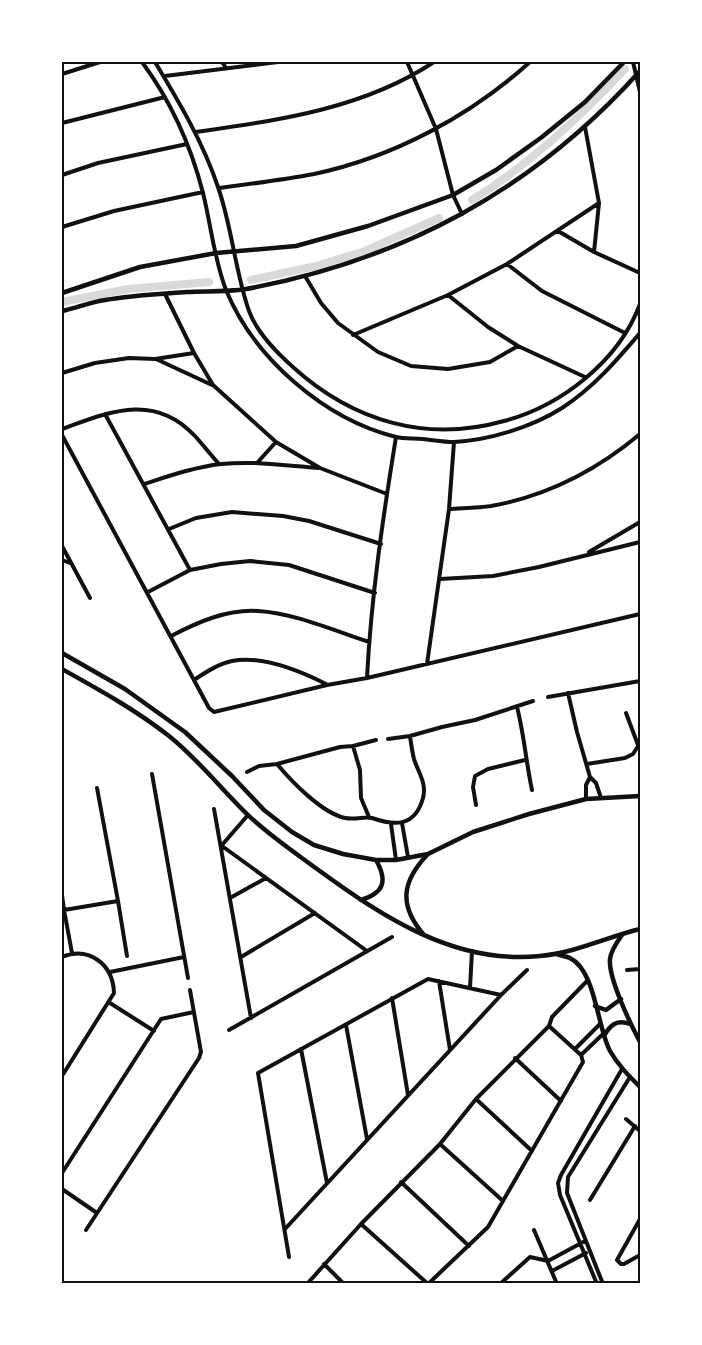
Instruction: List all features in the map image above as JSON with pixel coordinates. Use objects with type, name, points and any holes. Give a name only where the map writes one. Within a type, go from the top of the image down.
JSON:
[{"type":"street","points":[[62,74],[100,62]]},
{"type":"street","points":[[142,62],[165,98],[187,144],[203,192],[226,290],[261,350],[290,380],[357,422],[396,437],[454,442],[496,435],[530,424],[561,409],[594,385],[640,333]]},
{"type":"street","points":[[155,62],[196,132],[219,188],[249,311],[268,342],[307,380],[333,398],[361,412],[399,425],[440,430],[478,428],[525,415],[555,401],[604,359],[635,318],[640,304]]},
{"type":"street","points":[[222,62],[226,68]]},
{"type":"street","points":[[165,76],[278,62]]},
{"type":"street","points":[[407,62],[436,129],[453,195],[462,215]]},
{"type":"street","points":[[196,132],[308,114],[348,104],[414,75],[434,62]]},
{"type":"street","points":[[219,188],[315,174],[376,156],[436,129],[501,88],[530,62]]},
{"type":"street","points":[[62,293],[140,267],[216,253],[296,246],[368,226],[453,195],[496,170],[542,137],[585,102],[624,62]]},
{"type":"street","points":[[633,62],[638,73],[640,92]]},
{"type":"street","points":[[62,311],[106,300],[243,289],[305,276],[378,254],[462,215],[507,188],[585,127],[638,73]]},
{"type":"street","points":[[62,123],[165,98]]},
{"type":"street","points":[[585,127],[599,204],[594,252]]},
{"type":"street","points":[[62,175],[98,163],[187,144]]},
{"type":"street","points":[[62,227],[114,211],[203,192]]},
{"type":"street","points":[[353,335],[448,295],[507,264],[599,204]]},
{"type":"street","points":[[558,231],[594,252],[640,273]]},
{"type":"street","points":[[507,264],[542,291],[625,333]]},
{"type":"street","points":[[305,276],[321,303],[338,323],[378,352],[411,366],[442,368],[490,362],[518,346]]},
{"type":"street","points":[[165,294],[194,353],[213,385],[276,442],[320,468],[387,494]]},
{"type":"street","points":[[448,295],[488,327],[518,346],[585,377]]},
{"type":"street","points":[[62,374],[95,363],[194,353]]},
{"type":"street","points":[[155,358],[213,385]]},
{"type":"street","points":[[62,429],[128,408],[146,409],[179,422],[194,435],[219,464]]},
{"type":"street","points":[[105,414],[190,570]]},
{"type":"street","points":[[449,509],[490,506],[571,481],[620,451],[640,434]]},
{"type":"street","points":[[62,435],[209,708],[214,712],[640,614]]},
{"type":"street","points":[[367,678],[369,642],[396,437]]},
{"type":"street","points":[[257,463],[276,442]]},
{"type":"street","points":[[427,664],[449,509],[454,442]]},
{"type":"street","points":[[144,484],[180,472],[219,464],[257,463],[320,468]]},
{"type":"street","points":[[169,529],[196,518],[232,512],[283,516],[309,521],[381,544]]},
{"type":"street","points":[[584,555],[640,522]]},
{"type":"street","points":[[440,579],[493,576],[640,542]]},
{"type":"street","points":[[62,546],[90,598]]},
{"type":"street","points":[[62,560],[71,563]]},
{"type":"street","points":[[147,592],[190,570],[250,561],[289,565],[375,593]]},
{"type":"street","points":[[171,636],[195,623],[228,613],[258,610],[286,616],[369,642]]},
{"type":"street","points":[[62,653],[125,689],[185,732],[264,810],[291,832],[314,844],[343,854],[376,860],[396,860],[428,854],[473,832],[529,814],[586,799],[640,795]]},
{"type":"street","points":[[194,680],[212,668],[233,661],[266,662],[306,674],[327,685]]},
{"type":"street","points":[[62,669],[117,700],[169,736],[273,837],[361,900],[426,937],[455,948],[497,956],[539,956],[589,945],[640,929]]},
{"type":"street","points":[[548,697],[640,681]]},
{"type":"street","points":[[568,693],[591,777],[596,783],[601,798]]},
{"type":"street","points":[[387,739],[410,736],[475,720],[533,701]]},
{"type":"street","points":[[517,707],[524,733],[525,760],[532,790]]},
{"type":"street","points":[[587,764],[625,758],[633,754],[639,744],[626,713]]},
{"type":"street","points":[[277,765],[300,788],[328,810],[342,817],[358,820],[369,817],[391,824],[402,823],[413,816],[423,796],[424,783],[414,758],[410,736]]},
{"type":"street","points":[[247,772],[259,766],[277,765],[340,747],[376,741]]},
{"type":"street","points":[[353,746],[360,770],[362,798],[369,817]]},
{"type":"street","points":[[476,805],[473,787],[475,777],[488,769],[525,760]]},
{"type":"street","points":[[152,774],[188,978]]},
{"type":"street","points":[[222,786],[232,776]]},
{"type":"street","points":[[586,799],[586,784],[591,777]]},
{"type":"street","points":[[97,788],[127,956]]},
{"type":"street","points":[[214,809],[251,1018]]},
{"type":"street","points":[[221,846],[248,815]]},
{"type":"street","points":[[402,823],[408,857]]},
{"type":"street","points":[[391,824],[396,860]]},
{"type":"street","points":[[221,846],[367,951]]},
{"type":"street","points":[[426,937],[413,922],[407,904],[407,885],[415,867],[428,854]]},
{"type":"street","points":[[361,900],[374,896],[382,885],[383,872],[376,860]]},
{"type":"street","points":[[230,898],[266,878]]},
{"type":"street","points":[[62,895],[72,953]]},
{"type":"street","points":[[64,910],[118,901]]},
{"type":"street","points":[[241,957],[315,913]]},
{"type":"street","points":[[623,933],[611,951],[610,967],[630,1024],[640,1042]]},
{"type":"street","points":[[229,1030],[392,936]]},
{"type":"street","points":[[470,988],[472,951]]},
{"type":"street","points":[[62,957],[72,953],[85,954],[100,962],[110,972],[114,981],[114,993],[110,1003],[62,1076]]},
{"type":"street","points":[[554,954],[571,958],[579,966],[588,980],[603,1035],[610,1051],[622,1069],[640,1087]]},
{"type":"street","points":[[110,972],[184,957]]},
{"type":"street","points":[[627,970],[640,969]]},
{"type":"street","points":[[284,1229],[526,970]]},
{"type":"street","points":[[289,1257],[258,1073],[428,979],[501,995]]},
{"type":"street","points":[[307,1284],[361,1224],[440,1144],[476,1099],[549,1026],[552,1017],[588,980]]},
{"type":"street","points":[[438,981],[450,1050]]},
{"type":"street","points":[[86,1230],[199,1058],[201,1052],[190,990]]},
{"type":"street","points":[[392,998],[408,1095]]},
{"type":"street","points":[[595,1006],[606,1010],[621,999]]},
{"type":"street","points":[[110,1003],[154,1030]]},
{"type":"street","points":[[62,1173],[154,1030],[164,1018],[194,1012]]},
{"type":"street","points":[[581,1055],[615,1023],[623,1021],[630,1024]]},
{"type":"street","points":[[575,1049],[600,1024]]},
{"type":"street","points":[[346,1025],[367,1139]]},
{"type":"street","points":[[361,1224],[428,1284],[488,1227],[583,1062],[581,1055],[549,1026]]},
{"type":"street","points":[[301,1049],[327,1183]]},
{"type":"street","points":[[515,1058],[561,1101]]},
{"type":"street","points":[[603,1284],[587,1252],[580,1244],[560,1195],[558,1183],[622,1069]]},
{"type":"street","points":[[597,1284],[566,1184],[568,1177],[630,1077]]},
{"type":"street","points":[[476,1099],[532,1151]]},
{"type":"street","points":[[626,1119],[640,1131]]},
{"type":"street","points":[[590,1200],[635,1126]]},
{"type":"street","points":[[440,1144],[502,1201]]},
{"type":"street","points":[[401,1182],[469,1246]]},
{"type":"street","points":[[62,1189],[97,1213]]},
{"type":"street","points":[[640,1219],[617,1260],[624,1264],[640,1255]]},
{"type":"street","points":[[534,1230],[557,1284]]},
{"type":"street","points":[[500,1284],[530,1257],[548,1261],[585,1241]]},
{"type":"street","points":[[552,1271],[587,1252]]},
{"type":"street","points":[[324,1264],[344,1284]]},
{"type":"waterway","points":[[472,200],[553,140],[625,69]]},
{"type":"waterway","points":[[251,280],[316,266],[365,251],[439,218]]},
{"type":"waterway","points":[[62,302],[128,289],[209,282]]}]
